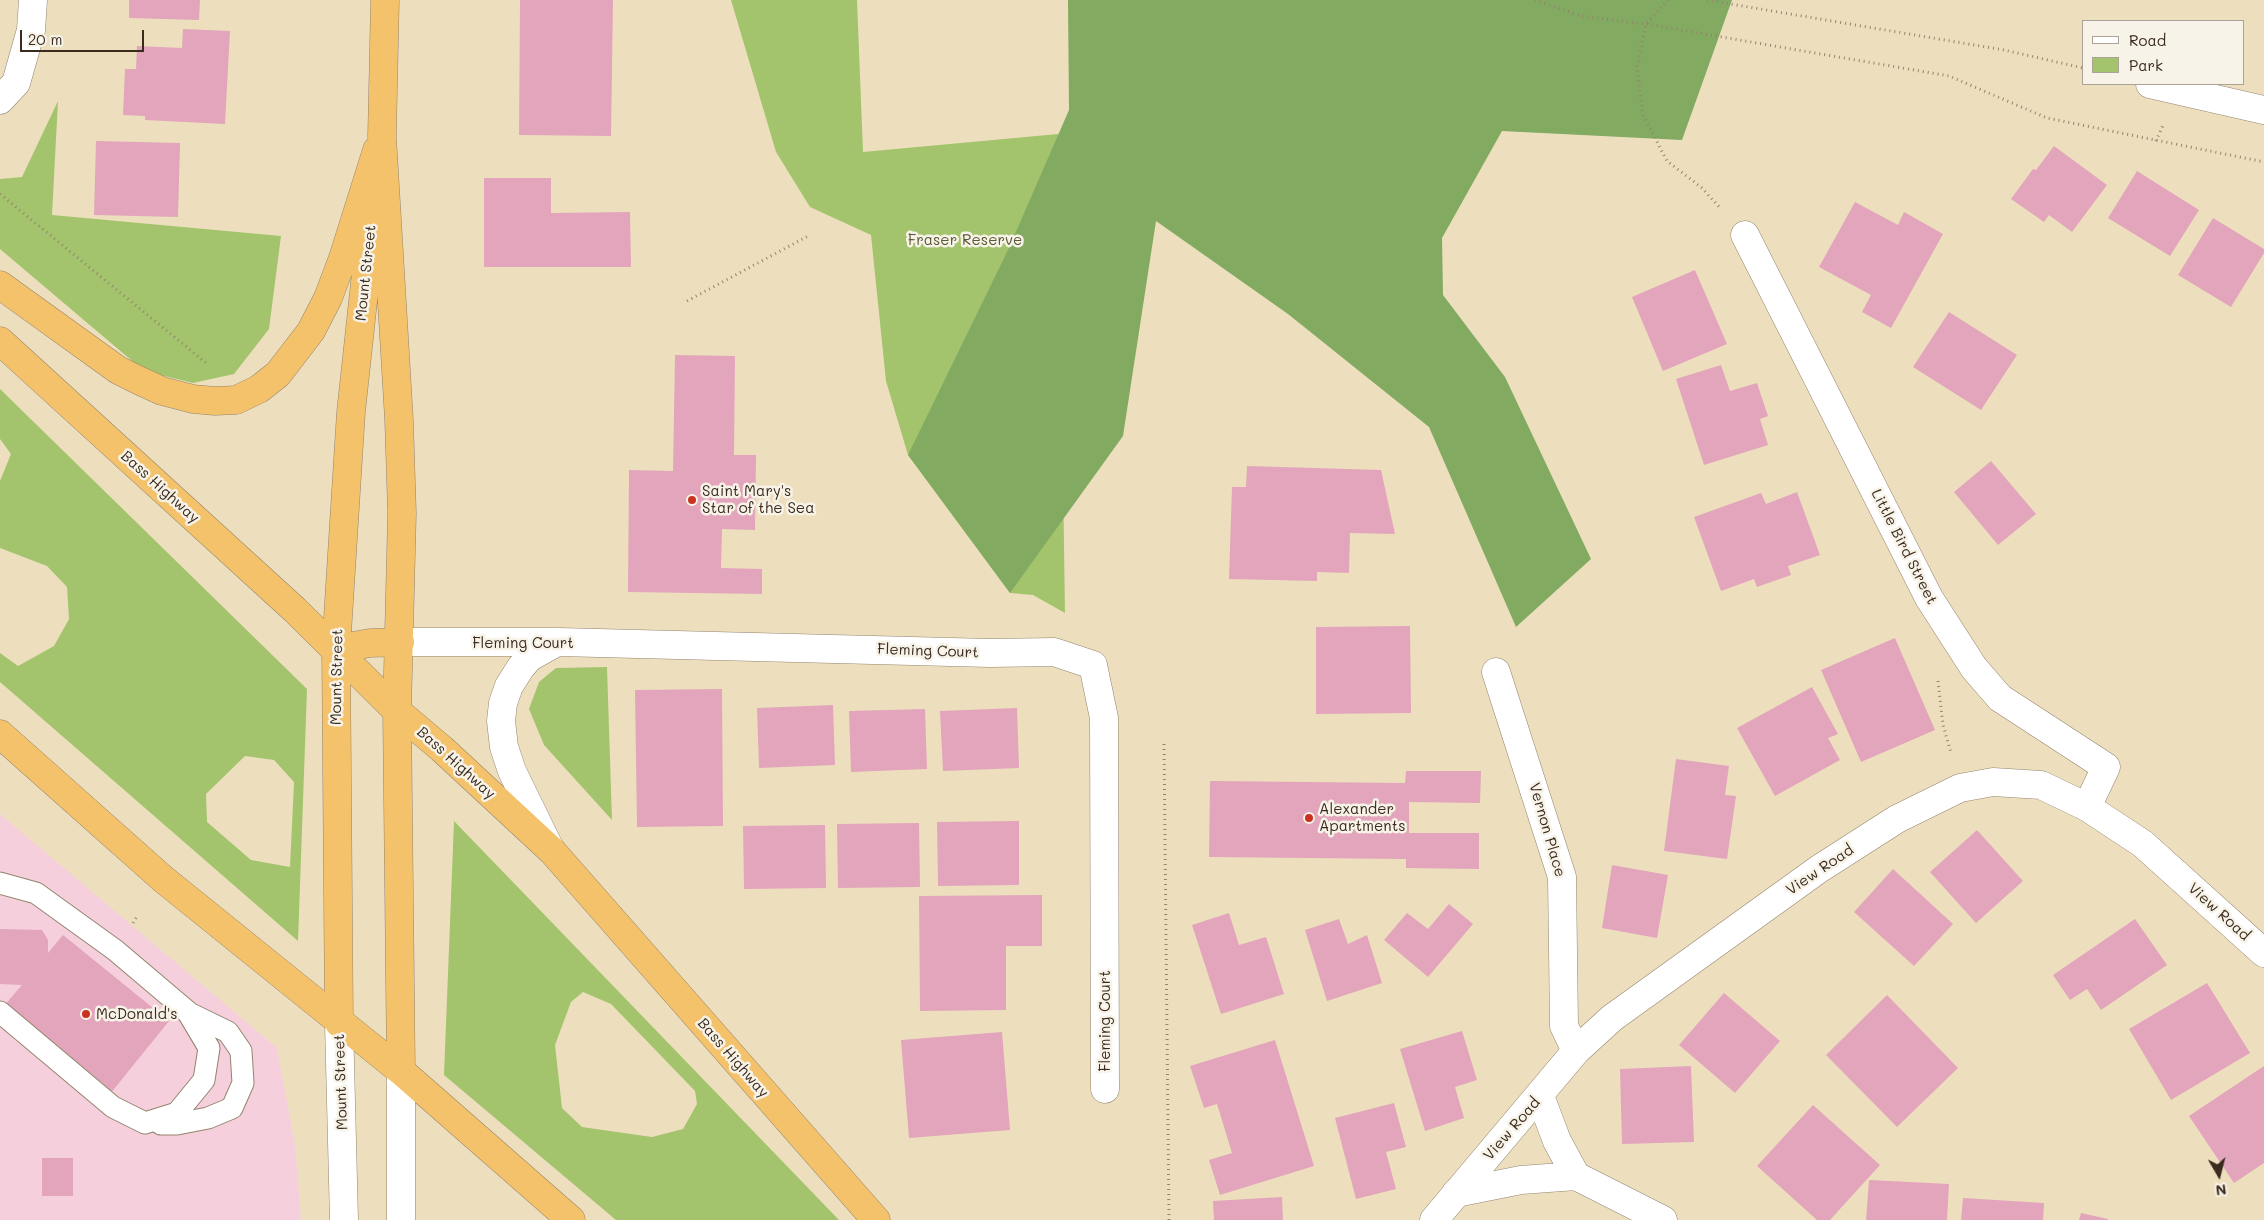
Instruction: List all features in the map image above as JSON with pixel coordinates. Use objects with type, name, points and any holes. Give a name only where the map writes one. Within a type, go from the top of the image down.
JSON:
[{"type":"highway","name":"Mount Street","points":[[385,0],[382,136],[400,430],[402,513],[397,711],[401,1071]]},
{"type":"highway","name":"Mount Street","points":[[339,1023],[336,649],[351,412],[382,136]]},
{"type":"highway","points":[[0,285],[118,370],[138,380],[162,391],[193,399],[236,400],[259,389],[278,374],[312,331],[328,298],[343,258],[382,136]]},
{"type":"highway","name":"Bass Highway","points":[[0,341],[336,649],[397,711],[442,748],[552,852],[876,1220]]},
{"type":"highway","name":"Fleming Court","points":[[336,649],[370,643],[400,642]]},
{"type":"highway","points":[[0,734],[163,879],[339,1023],[401,1071],[570,1220]]},
{"type":"street","points":[[0,100],[16,83],[31,30],[32,0]]},
{"type":"street","points":[[2154,85],[2264,110]]},
{"type":"street","name":"Little Bird Street","points":[[1745,235],[1929,598],[1974,668],[2000,698],[2106,767],[2087,807]]},
{"type":"street","name":"Fleming Court","points":[[400,642],[559,642],[990,653],[1054,652],[1093,665],[1104,718],[1105,1089]]},
{"type":"street","points":[[552,852],[512,771],[504,747],[501,721],[503,703],[509,686],[520,667],[530,657],[559,642]]},
{"type":"street","name":"Vernon Place","points":[[1496,672],[1562,877],[1564,1026],[1576,1051]]},
{"type":"street","name":"View Road","points":[[1434,1220],[1576,1051],[1612,1018],[1819,869],[1897,819],[1960,788],[1993,782],[2041,785],[2087,807],[2143,844],[2264,953]]},
{"type":"street","name":"Mount Street","points":[[339,1023],[344,1220]]},
{"type":"street","name":"Mount Street","points":[[401,1071],[401,1220]]},
{"type":"street","points":[[1540,1096],[1557,1140],[1576,1176]]},
{"type":"street","points":[[1456,1194],[1521,1180],[1576,1176],[1663,1220]]},
{"type":"lane","points":[[0,883],[36,893],[114,950],[187,1011],[228,1032],[241,1051],[243,1083],[232,1108],[208,1118],[177,1124],[145,1123],[112,1107],[0,1012]]},
{"type":"lane","points":[[145,1123],[177,1113],[204,1080],[210,1048],[187,1011]]},
{"type":"path","points":[[1535,0],[1581,16],[1646,24],[1949,76],[2048,118],[2264,162]]},
{"type":"path","points":[[1668,0],[1646,24],[1638,66],[1643,116],[1667,161],[1702,188],[1745,235]]},
{"type":"path","points":[[1707,0],[2004,50],[2082,68]]},
{"type":"path","points":[[0,194],[214,370]]},
{"type":"path","points":[[688,301],[810,235]]},
{"type":"path","points":[[1164,744],[1169,1220]]},
{"type":"shaded area","points":[[0,814],[277,1048],[295,1145],[301,1220],[0,1220]]},
{"type":"green space","name":"Fraser Reserve","points":[[731,0],[857,0],[863,152],[1058,134],[1065,613],[1033,595],[1010,593],[908,455],[886,381],[871,235],[810,207],[776,152]]},
{"type":"green space","points":[[1068,0],[1732,0],[1682,140],[1502,131],[1442,238],[1443,295],[1505,377],[1591,559],[1516,627],[1429,427],[1288,314],[1156,221],[1123,436],[1010,593],[908,455],[1008,250],[1069,110]]},
{"type":"green space","points":[[58,101],[52,215],[281,236],[269,329],[234,374],[193,383],[144,371],[0,249],[0,179],[22,177]]},
{"type":"green space","points":[[0,389],[307,689],[298,941],[0,682],[0,653],[18,666],[54,646],[69,619],[67,587],[47,566],[0,548],[0,481],[11,454],[0,439]],"holes":[[[245,756],[274,760],[294,782],[290,867],[251,860],[207,822],[206,794]]]},
{"type":"green space","points":[[607,667],[612,820],[544,745],[529,709],[539,682],[556,668]]},
{"type":"green space","points":[[454,821],[839,1220],[616,1220],[444,1075]],"holes":[[[583,992],[611,1004],[695,1091],[697,1104],[683,1129],[652,1137],[582,1127],[562,1108],[555,1045],[571,1002]]]},
{"type":"building","points":[[129,0],[200,0],[199,20],[129,18]]},
{"type":"building","points":[[520,0],[613,0],[611,136],[519,135]]},
{"type":"building","points":[[183,29],[230,31],[225,124],[145,120],[145,116],[123,115],[125,69],[136,69],[137,46],[182,48]]},
{"type":"building","points":[[96,141],[180,143],[178,217],[94,215]]},
{"type":"building","points":[[2054,146],[2107,185],[2072,232],[2049,215],[2044,222],[2011,199],[2033,169],[2036,170]]},
{"type":"building","points":[[2137,171],[2199,210],[2170,256],[2108,218]]},
{"type":"building","points":[[484,178],[551,178],[551,213],[630,212],[631,267],[484,267]]},
{"type":"building","points":[[1855,202],[1898,225],[1904,212],[1943,234],[1891,328],[1862,312],[1871,295],[1819,267]]},
{"type":"building","points":[[2213,218],[2264,249],[2264,253],[2231,307],[2178,275]]},
{"type":"building","points":[[1695,270],[1727,344],[1663,371],[1632,297]]},
{"type":"building","points":[[1949,312],[2017,355],[1981,410],[1913,367]]},
{"type":"building","name":"Saint Mary's Star of the Sea","points":[[675,355],[735,356],[734,455],[756,455],[755,530],[722,529],[721,568],[762,569],[762,594],[628,592],[629,470],[673,471]]},
{"type":"building","points":[[1721,365],[1730,391],[1757,383],[1768,416],[1760,419],[1768,445],[1704,465],[1676,379]]},
{"type":"building","points":[[1991,461],[2036,514],[1998,545],[1954,492]]},
{"type":"building","points":[[1247,466],[1381,470],[1395,534],[1350,533],[1349,573],[1317,572],[1317,581],[1229,579],[1232,487],[1246,487]]},
{"type":"building","points":[[1797,492],[1820,555],[1788,566],[1791,575],[1757,587],[1754,579],[1721,591],[1694,517],[1761,493],[1766,504]]},
{"type":"building","points":[[1410,626],[1411,713],[1316,714],[1316,627]]},
{"type":"building","points":[[1895,638],[1935,730],[1861,762],[1821,670]]},
{"type":"building","points":[[1812,687],[1838,734],[1828,738],[1840,760],[1775,796],[1737,728]]},
{"type":"building","points":[[722,689],[723,826],[637,827],[635,690]]},
{"type":"building","points":[[833,705],[835,765],[759,768],[757,708]]},
{"type":"building","points":[[1017,708],[1019,768],[943,771],[940,711]]},
{"type":"building","points":[[925,709],[927,769],[851,772],[849,711]]},
{"type":"building","points":[[1676,759],[1729,766],[1725,795],[1736,796],[1727,859],[1664,851]]},
{"type":"building","name":"Alexander Apartments","points":[[1406,771],[1481,771],[1480,803],[1409,802],[1409,833],[1479,833],[1479,869],[1406,868],[1406,859],[1209,857],[1210,781],[1405,783]]},
{"type":"building","points":[[1019,821],[1019,885],[938,886],[937,822]]},
{"type":"building","points":[[919,823],[920,887],[838,888],[837,824]]},
{"type":"building","points":[[825,825],[826,888],[744,889],[743,826]]},
{"type":"building","points":[[1977,830],[2023,881],[1976,923],[1930,872]]},
{"type":"building","points":[[1612,865],[1668,875],[1657,938],[1602,928]]},
{"type":"building","points":[[1893,869],[1953,924],[1914,966],[1854,912]]},
{"type":"building","points":[[1042,895],[1042,946],[1006,946],[1006,1010],[920,1011],[919,896]]},
{"type":"building","points":[[1449,904],[1473,924],[1428,977],[1384,940],[1407,913],[1428,929]]},
{"type":"building","points":[[1229,913],[1239,945],[1266,937],[1284,994],[1221,1014],[1192,925]]},
{"type":"building","points":[[1339,919],[1348,944],[1367,935],[1382,983],[1327,1001],[1305,930]]},
{"type":"building","points":[[2135,919],[2167,965],[2101,1010],[2087,989],[2070,1000],[2053,975]]},
{"type":"building","name":"McDonald's","points":[[0,929],[42,930],[48,940],[48,953],[63,935],[169,1021],[110,1094],[3,1007],[22,985],[0,984]]},
{"type":"building","points":[[2207,983],[2250,1053],[2171,1100],[2129,1029]]},
{"type":"building","points":[[1724,993],[1780,1041],[1735,1093],[1679,1045]]},
{"type":"building","points":[[1887,995],[1958,1068],[1897,1127],[1826,1055]]},
{"type":"building","points":[[1462,1031],[1477,1080],[1455,1087],[1464,1118],[1425,1131],[1400,1049]]},
{"type":"building","points":[[1002,1032],[1010,1130],[909,1138],[901,1040]]},
{"type":"building","points":[[1275,1040],[1314,1166],[1220,1195],[1209,1160],[1232,1153],[1217,1104],[1204,1108],[1190,1066]]},
{"type":"building","points":[[1691,1066],[1694,1142],[1622,1144],[1620,1069]]},
{"type":"building","points":[[2264,1066],[2264,1163],[2234,1183],[2189,1116]]},
{"type":"building","points":[[1394,1103],[1406,1147],[1386,1152],[1396,1189],[1356,1199],[1335,1118]]},
{"type":"building","points":[[1813,1105],[1880,1165],[1830,1220],[1817,1220],[1757,1166]]},
{"type":"building","points":[[42,1158],[73,1158],[73,1196],[42,1196]]},
{"type":"building","points":[[1869,1180],[1949,1184],[1947,1220],[1866,1220]]},
{"type":"building","points":[[1282,1197],[1283,1220],[1214,1220],[1213,1201]]},
{"type":"building","points":[[1963,1198],[2044,1203],[2043,1220],[1961,1220]]},
{"type":"building","points":[[2081,1213],[2108,1219],[2108,1220],[2079,1220]]},
{"type":"place","name":"Saint Mary's Star of the Sea","points":[[692,500]]},
{"type":"place","name":"Alexander Apartments","points":[[1309,818]]},
{"type":"place","name":"McDonald's","points":[[86,1014]]}]
